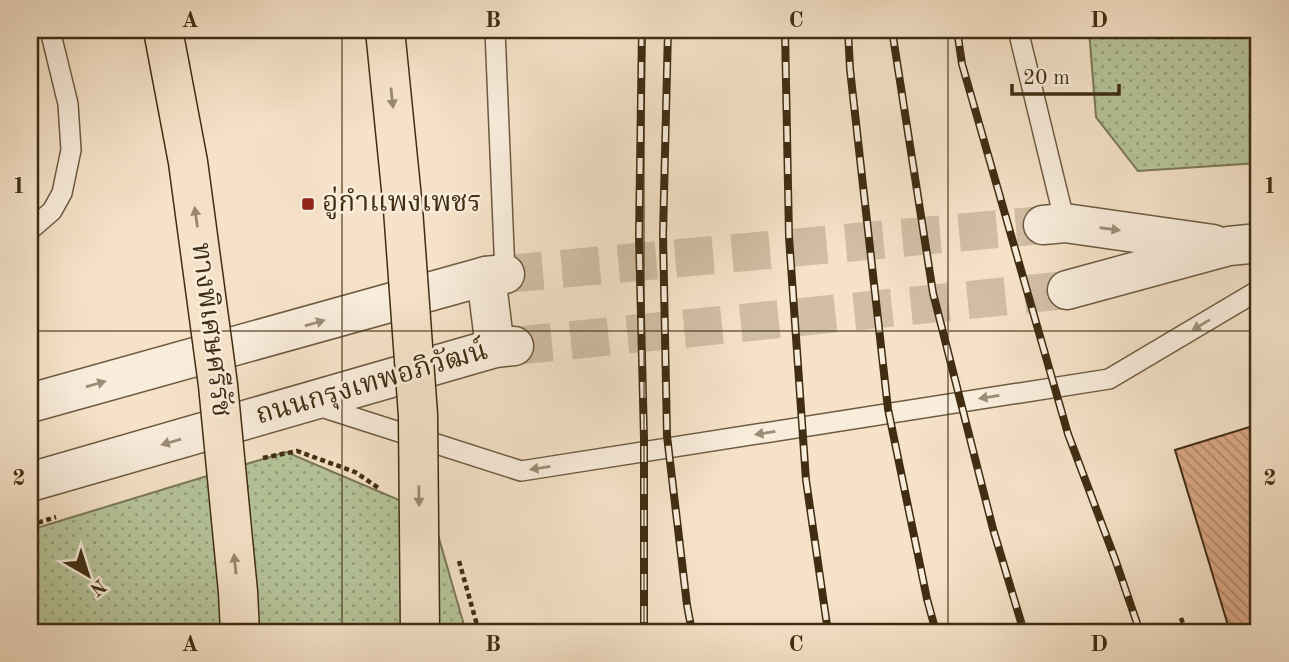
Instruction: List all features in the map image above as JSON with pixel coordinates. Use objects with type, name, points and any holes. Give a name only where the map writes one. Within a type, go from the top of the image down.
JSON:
[{"type":"highway","name":"ทางพิเศษศรีรัช","points":[[163,30],[188,162],[218,385],[240,632]]},
{"type":"highway","points":[[385,30],[403,209],[418,415],[420,632]]},
{"type":"street","points":[[1054,224],[1244,245]]},
{"type":"street","points":[[1067,290],[1244,245]]},
{"type":"street","name":"ถนนกรุงเทพอภิวัฒน์","points":[[30,482],[505,347],[496,275]]},
{"type":"street","points":[[30,402],[496,275]]},
{"type":"lane","points":[[30,230],[52,211],[62,193],[71,150],[68,104],[50,30]]},
{"type":"lane","points":[[495,30],[496,275]]},
{"type":"lane","points":[[1018,30],[1054,224]]},
{"type":"lane","points":[[308,402],[521,471],[1109,379],[1259,290]]},
{"type":"path","points":[[261,458],[297,451],[355,472],[387,494]]},
{"type":"path","points":[[30,525],[56,517]]},
{"type":"path","points":[[455,550],[479,632]]},
{"type":"path","points":[[1181,618],[1185,632]]},
{"type":"green space","points":[[1089,30],[1259,30],[1259,163],[1138,171],[1096,117]]},
{"type":"green space","points":[[286,452],[432,514],[466,632],[30,632],[30,530]]},
{"type":"building","points":[[1259,424],[1259,632],[1230,632],[1175,450]]},
{"type":"tunnel","points":[[505,274],[1043,225]]},
{"type":"tunnel","points":[[514,346],[1067,290]]},
{"type":"railway","points":[[642,30],[639,237],[644,438],[644,632]]},
{"type":"railway","points":[[668,30],[663,235],[667,436],[692,632]]},
{"type":"railway","points":[[785,30],[789,237],[806,480],[828,632]]},
{"type":"railway","points":[[848,30],[850,69],[888,409],[936,632]]},
{"type":"railway","points":[[892,30],[933,293],[993,529],[1024,632]]},
{"type":"railway","points":[[957,30],[962,64],[1068,434],[1140,632]]},
{"type":"place","name":"อู่กำแพงเพชร","points":[[308,204]]}]
